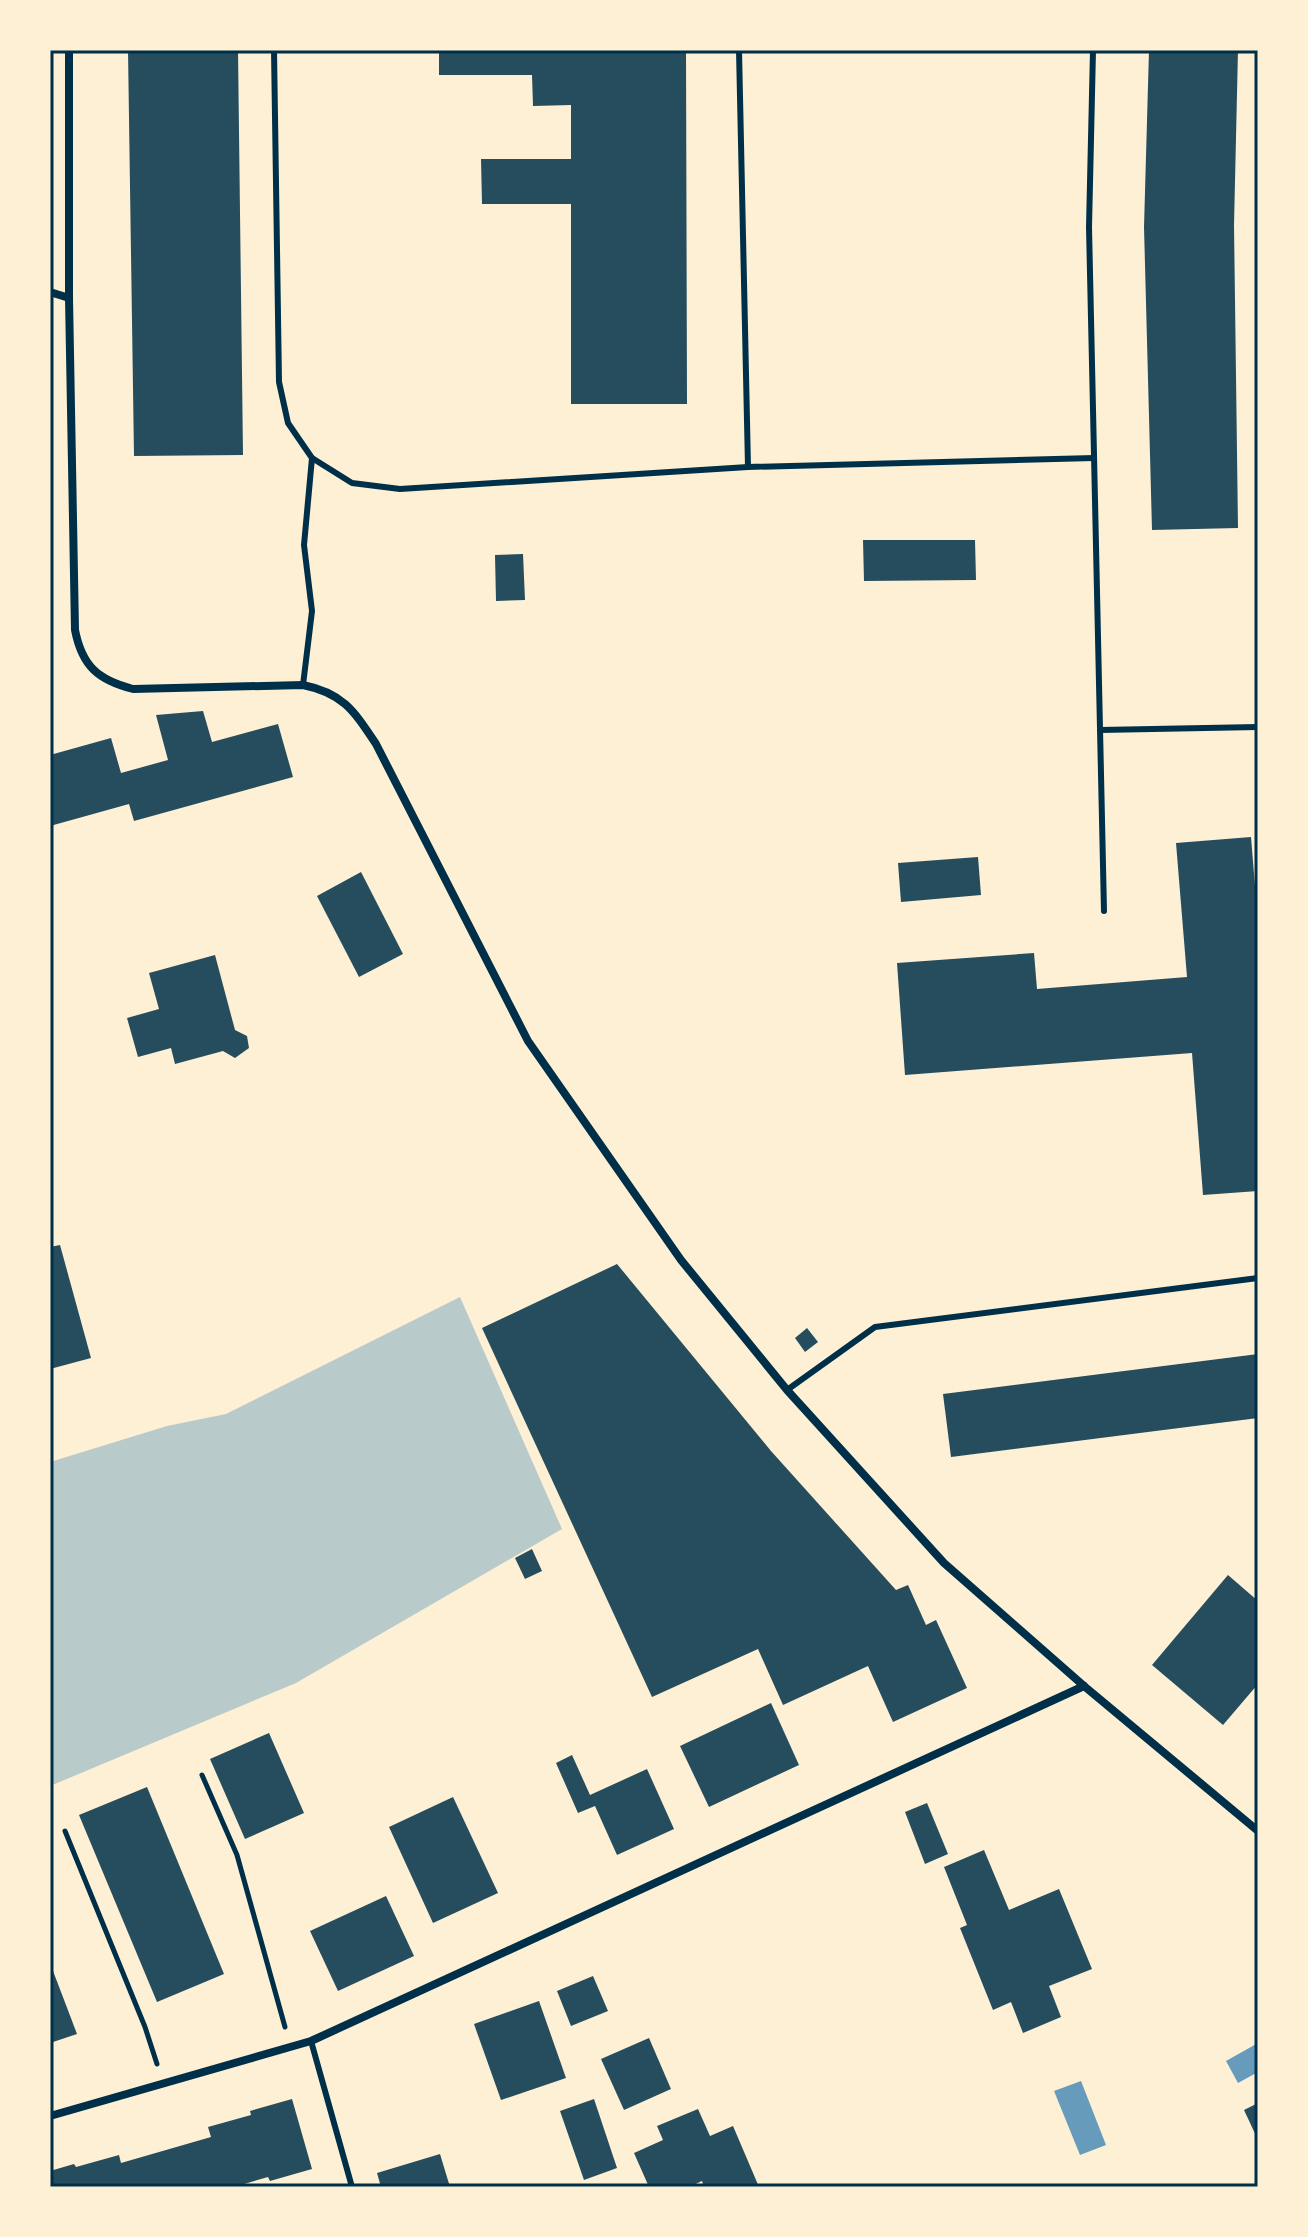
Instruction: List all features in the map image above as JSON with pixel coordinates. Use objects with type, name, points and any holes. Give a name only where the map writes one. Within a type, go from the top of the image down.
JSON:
[{"type":"street","points":[[69,50],[69,298],[75,630],[79,649],[87,664],[112,683],[133,689],[303,685],[322,689],[355,712],[376,744],[528,1041],[681,1260],[787,1390],[944,1563],[1084,1686],[1258,1831]]},
{"type":"street","points":[[50,292],[69,298]]},
{"type":"street","points":[[50,2116],[311,2041],[1084,1686]]},
{"type":"lane","points":[[274,50],[279,382],[288,423],[312,458],[352,483],[400,489],[748,467],[1094,458]]},
{"type":"lane","points":[[739,50],[748,467]]},
{"type":"lane","points":[[1093,50],[1089,227],[1104,911]]},
{"type":"lane","points":[[303,685],[312,611],[304,545],[312,458]]},
{"type":"lane","points":[[1100,730],[1258,727]]},
{"type":"lane","points":[[787,1390],[875,1327],[1258,1278]]},
{"type":"lane","points":[[311,2041],[352,2187]]},
{"type":"path","points":[[202,1775],[237,1855],[291,2047]]},
{"type":"path","points":[[65,1831],[145,2027],[163,2084]]},
{"type":"shaded area","points":[[460,1297],[562,1529],[296,1683],[50,1786],[50,1462],[167,1426],[226,1414]]},
{"type":"water","points":[[1258,2043],[1258,2072],[1238,2083],[1226,2061]]},
{"type":"water","points":[[1081,2081],[1106,2145],[1080,2155],[1054,2091]]},
{"type":"building","points":[[128,50],[238,50],[243,455],[134,456]]},
{"type":"building","points":[[439,50],[686,50],[687,404],[571,404],[571,204],[482,204],[481,159],[571,159],[571,105],[533,106],[532,75],[439,75]]},
{"type":"building","points":[[1149,50],[1238,50],[1234,225],[1238,528],[1152,530],[1144,227]]},
{"type":"building","points":[[863,540],[975,540],[976,580],[864,581]]},
{"type":"building","points":[[523,554],[525,600],[496,601],[495,555]]},
{"type":"building","points":[[203,711],[212,742],[278,724],[293,777],[134,821],[129,804],[50,826],[50,755],[111,738],[121,773],[168,760],[156,715]]},
{"type":"building","points":[[1251,837],[1258,923],[1258,1191],[1203,1195],[1192,1053],[905,1075],[897,963],[1034,953],[1037,989],[1187,977],[1176,843]]},
{"type":"building","points":[[978,857],[981,895],[901,902],[898,863]]},
{"type":"building","points":[[361,872],[403,954],[359,977],[317,896]]},
{"type":"building","points":[[215,955],[235,1030],[247,1036],[249,1048],[235,1058],[223,1051],[175,1064],[171,1048],[138,1057],[127,1018],[159,1009],[149,973]]},
{"type":"building","points":[[60,1245],[91,1358],[50,1369],[50,1247]]},
{"type":"building","points":[[617,1264],[771,1451],[896,1590],[908,1585],[926,1625],[936,1620],[967,1688],[893,1722],[868,1666],[783,1705],[758,1649],[652,1697],[482,1328]]},
{"type":"building","points":[[807,1328],[818,1342],[805,1352],[795,1338]]},
{"type":"building","points":[[1258,1354],[1258,1418],[951,1457],[943,1394]]},
{"type":"building","points":[[532,1549],[542,1571],[525,1579],[515,1558]]},
{"type":"building","points":[[1228,1575],[1258,1601],[1258,1684],[1223,1725],[1152,1665]]},
{"type":"building","points":[[771,1703],[799,1765],[709,1807],[680,1746]]},
{"type":"building","points":[[269,1733],[304,1813],[245,1839],[210,1759]]},
{"type":"building","points":[[572,1755],[590,1795],[647,1769],[674,1829],[617,1855],[595,1806],[578,1813],[556,1763]]},
{"type":"building","points":[[147,1787],[224,1974],[157,2002],[79,1815]]},
{"type":"building","points":[[453,1797],[498,1893],[433,1923],[389,1827]]},
{"type":"building","points":[[927,1803],[948,1854],[925,1864],[905,1812]]},
{"type":"building","points":[[984,1850],[1009,1910],[1059,1889],[1092,1969],[1049,1986],[1061,2017],[1023,2033],[1011,2002],[993,2010],[960,1928],[967,1925],[944,1867]]},
{"type":"building","points":[[386,1896],[414,1956],[338,1991],[310,1931]]},
{"type":"building","points":[[50,1963],[77,2034],[50,2043]]},
{"type":"building","points":[[593,1976],[608,2011],[571,2026],[557,1991]]},
{"type":"building","points":[[539,2001],[566,2078],[501,2100],[474,2024]]},
{"type":"building","points":[[649,2038],[671,2089],[624,2110],[601,2059]]},
{"type":"building","points":[[292,2099],[312,2169],[234,2187],[50,2187],[50,2171],[119,2155],[121,2163],[211,2137],[208,2127]]},
{"type":"building","points":[[594,2099],[617,2168],[584,2180],[560,2111]]},
{"type":"building","points":[[1258,2103],[1258,2140],[1244,2110]]},
{"type":"building","points":[[698,2109],[710,2136],[733,2126],[759,2187],[704,2187],[702,2181],[689,2187],[649,2187],[634,2153],[663,2140],[657,2126]]},
{"type":"building","points":[[440,2154],[450,2187],[381,2187],[377,2173]]}]
